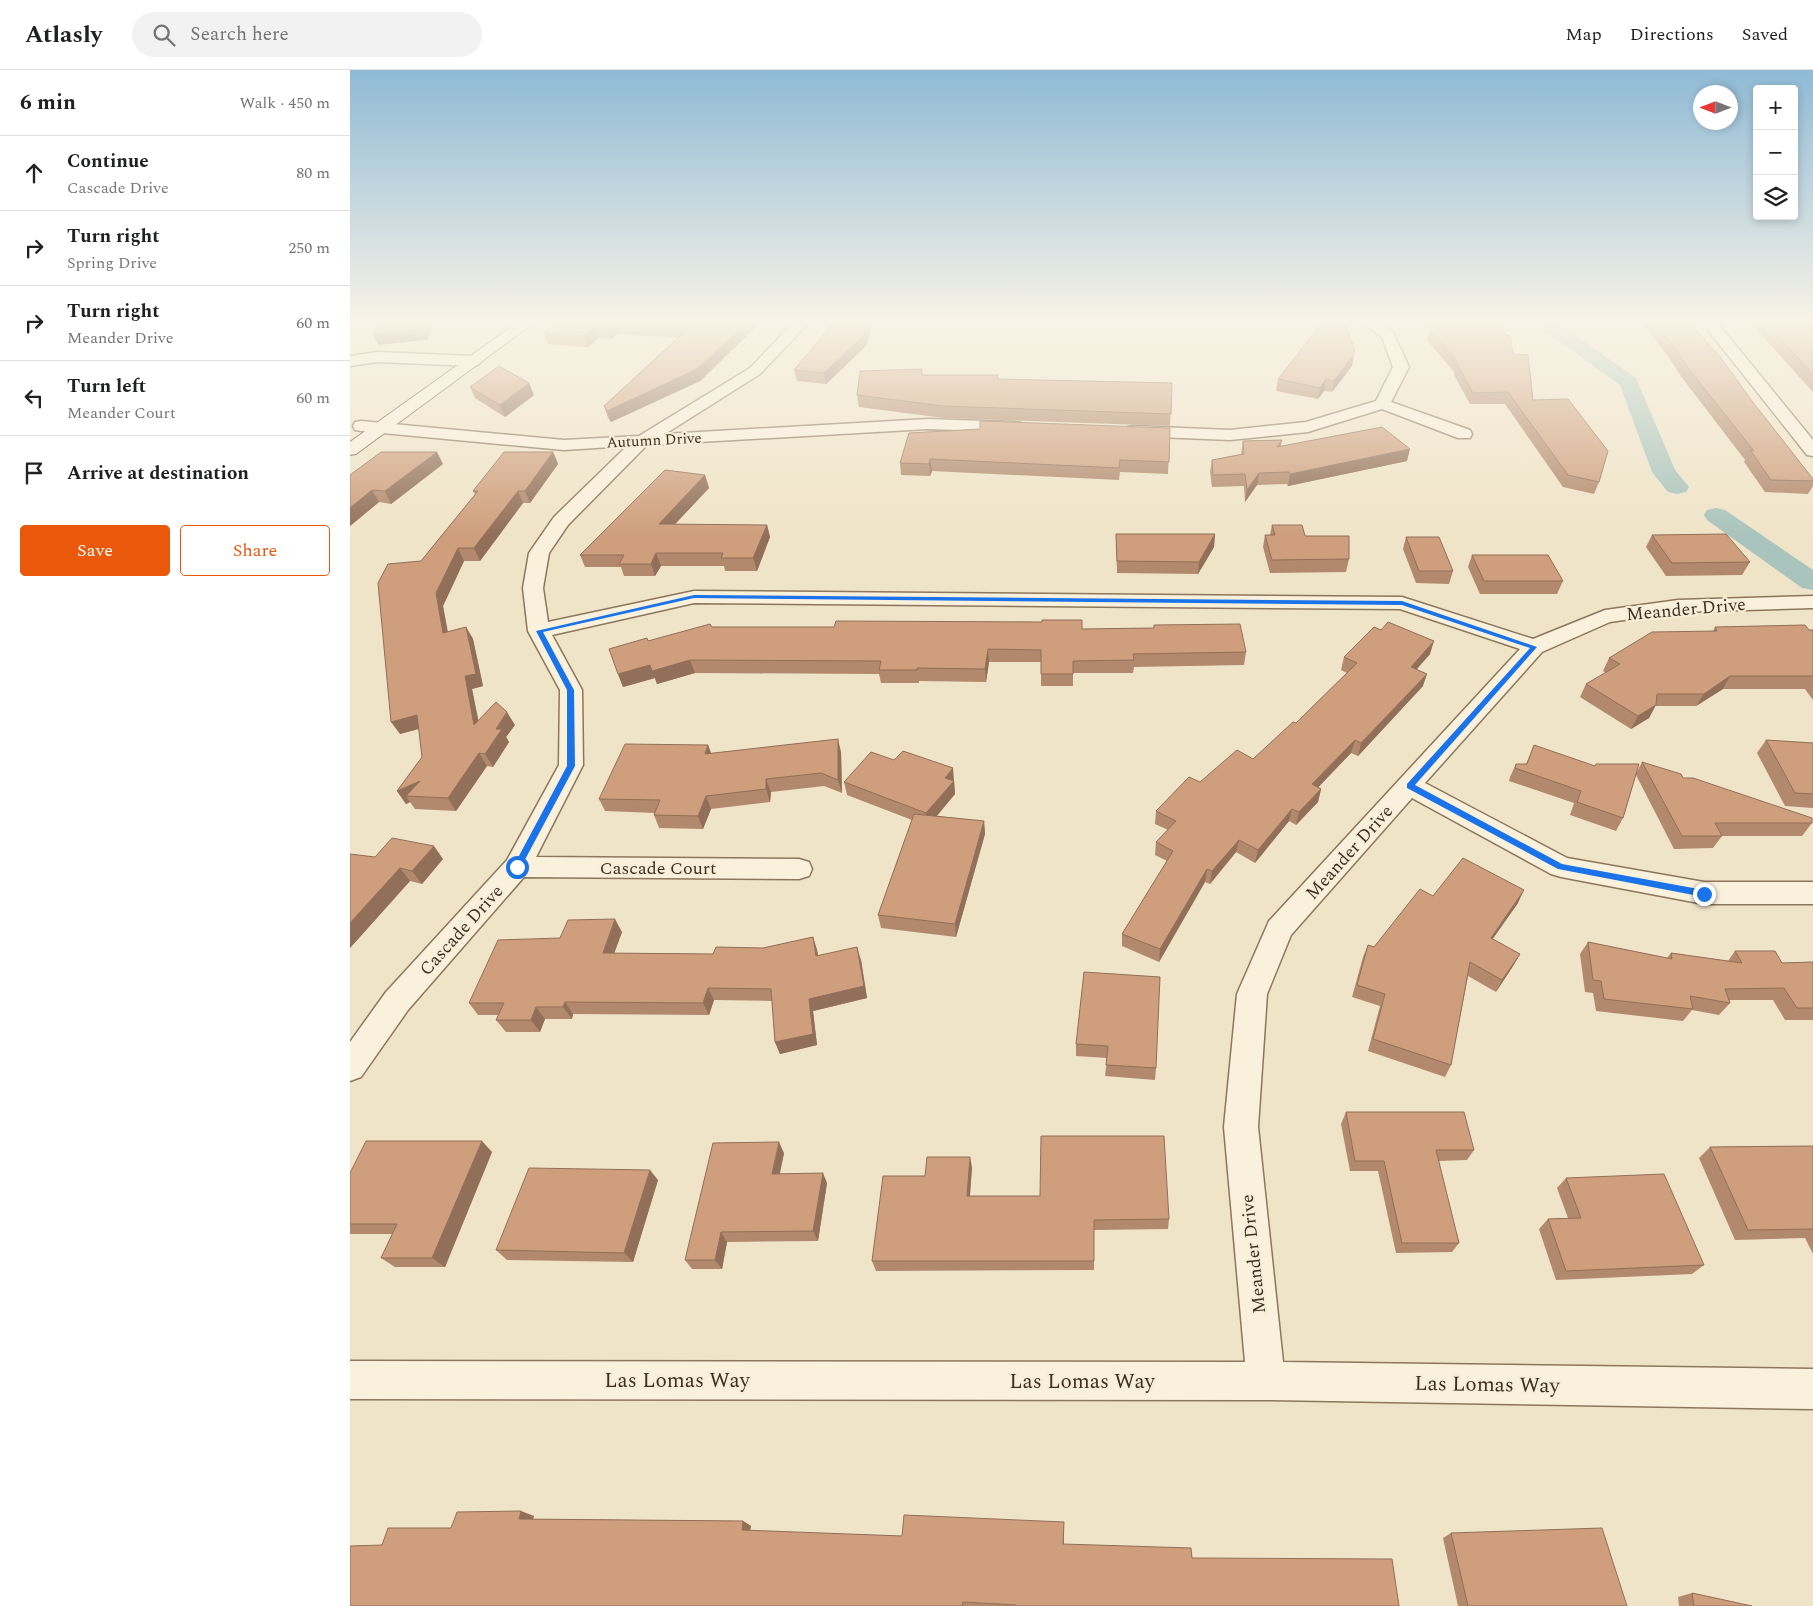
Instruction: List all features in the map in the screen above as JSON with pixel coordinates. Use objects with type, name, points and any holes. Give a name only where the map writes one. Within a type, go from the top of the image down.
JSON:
[{"type":"street","points":[[356,429],[408,392]]},
{"type":"street","points":[[350,450],[432,392]]},
{"type":"street","name":"Cascade Drive","points":[[350,1067],[397,1002],[517,867],[571,766],[571,690],[539,631],[533,588],[539,553],[561,521],[642,441],[722,392]]},
{"type":"street","points":[[1382,404],[1388,392]]},
{"type":"street","points":[[1767,392],[1810,444]]},
{"type":"street","points":[[1113,430],[1230,435],[1308,427],[1382,404],[1464,434]]},
{"type":"street","name":"Autumn Drive","points":[[356,429],[382,428],[564,445],[928,424],[1036,428]]},
{"type":"street","points":[[539,631],[694,596],[1402,603],[1534,647]]},
{"type":"street","name":"Meander Drive","points":[[1266,1381],[1241,1127],[1252,994],[1279,929],[1534,647],[1606,616],[1678,606],[1813,602]]},
{"type":"street","points":[[1410,786],[1561,867],[1704,894],[1813,894]]},
{"type":"street","name":"Cascade Court","points":[[517,867],[798,869]]},
{"type":"street","name":"Las Lomas Way","points":[[350,1380],[1266,1381],[1813,1389]]},
{"type":"building","points":[[478,392],[518,392],[500,405]]},
{"type":"building","points":[[620,392],[648,392],[607,411],[604,406]]},
{"type":"building","points":[[857,392],[1172,392],[1171,414],[943,406],[857,395]]},
{"type":"building","points":[[1472,392],[1532,392],[1533,400],[1568,399],[1608,451],[1599,482],[1568,475],[1508,392]]},
{"type":"building","points":[[1707,392],[1745,392],[1813,481],[1771,480],[1750,450],[1754,451]]},
{"type":"building","points":[[980,421],[1170,428],[1169,462],[1120,460],[1119,468],[930,459],[929,464],[900,463],[909,433],[980,429]]},
{"type":"building","points":[[1382,427],[1410,449],[1290,474],[1289,472],[1259,473],[1247,490],[1245,474],[1213,475],[1212,460],[1244,454],[1243,441],[1282,440],[1277,447]]},
{"type":"building","points":[[381,452],[437,452],[385,491],[372,490],[350,508],[350,475]]},
{"type":"building","points":[[504,452],[553,452],[525,491],[518,491],[474,548],[458,548],[436,593],[443,633],[466,627],[476,674],[465,676],[474,725],[496,702],[507,712],[496,729],[502,729],[485,754],[479,753],[448,798],[406,796],[420,781],[397,791],[422,757],[417,715],[391,722],[378,583],[388,564],[421,561],[478,491],[473,491]]},
{"type":"building","points":[[665,470],[705,475],[659,524],[767,525],[753,558],[721,558],[723,553],[656,553],[651,564],[619,564],[624,555],[580,555]]},
{"type":"building","points":[[1272,525],[1302,525],[1305,536],[1349,536],[1349,559],[1272,560],[1265,535],[1275,535]]},
{"type":"building","points":[[1116,534],[1215,534],[1199,562],[1117,561]]},
{"type":"building","points":[[1726,534],[1750,562],[1672,563],[1652,535]]},
{"type":"building","points":[[1406,537],[1439,537],[1453,571],[1419,571]]},
{"type":"building","points":[[1472,555],[1548,555],[1563,581],[1484,581]]},
{"type":"building","points":[[1042,620],[1082,620],[1082,629],[1154,628],[1154,625],[1240,624],[1246,652],[1133,654],[1134,660],[1073,661],[1073,674],[1041,674],[1041,650],[988,649],[985,669],[917,668],[917,670],[879,670],[881,661],[690,660],[652,671],[650,665],[618,674],[609,649],[647,638],[648,641],[710,624],[712,627],[834,627],[836,621],[1042,622]]},
{"type":"building","points":[[1388,622],[1434,641],[1411,667],[1427,674],[1361,743],[1355,740],[1312,784],[1321,789],[1299,812],[1292,809],[1258,850],[1239,840],[1212,871],[1207,869],[1160,949],[1122,934],[1173,851],[1156,842],[1176,821],[1156,811],[1189,777],[1200,782],[1237,750],[1253,759],[1293,722],[1296,723],[1357,663],[1344,657],[1374,627],[1381,630]]},
{"type":"building","points":[[1805,625],[1809,630],[1813,630],[1813,676],[1730,676],[1704,694],[1657,694],[1656,705],[1638,716],[1586,684],[1620,664],[1609,658],[1652,632],[1717,631],[1715,627]]},
{"type":"building","points":[[838,739],[838,780],[821,773],[766,779],[766,789],[706,796],[698,816],[654,815],[660,800],[599,799],[625,744],[708,745],[705,754]]},
{"type":"building","points":[[1766,740],[1813,743],[1813,794],[1795,793]]},
{"type":"building","points":[[1534,745],[1595,766],[1596,764],[1639,764],[1623,818],[1577,802],[1581,791],[1515,768],[1516,764],[1527,764]]},
{"type":"building","points":[[903,751],[953,768],[945,778],[954,781],[926,813],[844,782],[871,752],[894,760]]},
{"type":"building","points":[[1642,762],[1681,774],[1683,778],[1693,778],[1812,818],[1812,823],[1715,823],[1722,836],[1682,836]]},
{"type":"building","points":[[914,814],[984,821],[955,924],[878,915]]},
{"type":"building","points":[[392,838],[434,846],[412,871],[400,868],[350,923],[350,854],[375,857]]},
{"type":"building","points":[[1463,858],[1524,890],[1491,938],[1520,954],[1502,980],[1470,962],[1451,1065],[1373,1039],[1385,994],[1357,985],[1368,945],[1374,947],[1420,889],[1433,896]]},
{"type":"building","points":[[615,919],[603,953],[713,954],[716,947],[763,948],[813,937],[816,956],[857,947],[864,986],[809,999],[813,1034],[775,1042],[771,989],[708,988],[703,1003],[565,1002],[563,1007],[536,1007],[531,1020],[496,1020],[504,1003],[469,1003],[498,940],[560,938],[568,920]]},
{"type":"building","points":[[1588,942],[1672,959],[1671,953],[1742,963],[1735,951],[1775,951],[1782,963],[1813,962],[1813,1008],[1797,1008],[1784,988],[1725,989],[1730,1003],[1690,996],[1693,1009],[1604,999],[1601,981],[1593,980]]},
{"type":"building","points":[[1084,972],[1160,977],[1156,1068],[1106,1065],[1108,1046],[1076,1044]]},
{"type":"building","points":[[1346,1112],[1464,1112],[1474,1150],[1436,1150],[1459,1243],[1402,1243],[1384,1161],[1355,1161]]},
{"type":"building","points":[[1041,1136],[1164,1136],[1169,1219],[1094,1220],[1094,1261],[872,1261],[883,1176],[925,1176],[927,1157],[970,1157],[967,1196],[1040,1196]]},
{"type":"building","points":[[366,1141],[482,1141],[432,1258],[381,1258],[397,1224],[350,1224],[350,1173]]},
{"type":"building","points":[[779,1142],[772,1174],[823,1173],[813,1231],[721,1232],[715,1260],[685,1260],[713,1143]]},
{"type":"building","points":[[1813,1146],[1813,1229],[1748,1230],[1710,1147]]},
{"type":"building","points":[[529,1168],[650,1170],[624,1253],[496,1250]]},
{"type":"building","points":[[1664,1174],[1704,1265],[1566,1271],[1548,1219],[1581,1218],[1566,1178]]},
{"type":"building","points":[[521,1511],[519,1519],[743,1521],[742,1530],[902,1536],[904,1515],[1064,1522],[1063,1544],[1191,1548],[1192,1558],[1392,1559],[1399,1606],[1016,1606],[963,1602],[962,1606],[350,1606],[350,1546],[382,1545],[388,1528],[451,1528],[457,1512]]},
{"type":"building","points":[[1602,1528],[1627,1606],[1468,1606],[1451,1533]]},
{"type":"building","points":[[1692,1593],[1752,1606],[1694,1606]]},
{"type":"waterway","points":[[1633,392],[1664,472],[1677,487]]},
{"type":"waterway","points":[[1716,515],[1812,582]]},
{"type":"route","points":[[517,867],[571,766],[571,690],[539,631],[694,596],[1402,603],[1534,647],[1410,786],[1561,867],[1704,894]]}]
